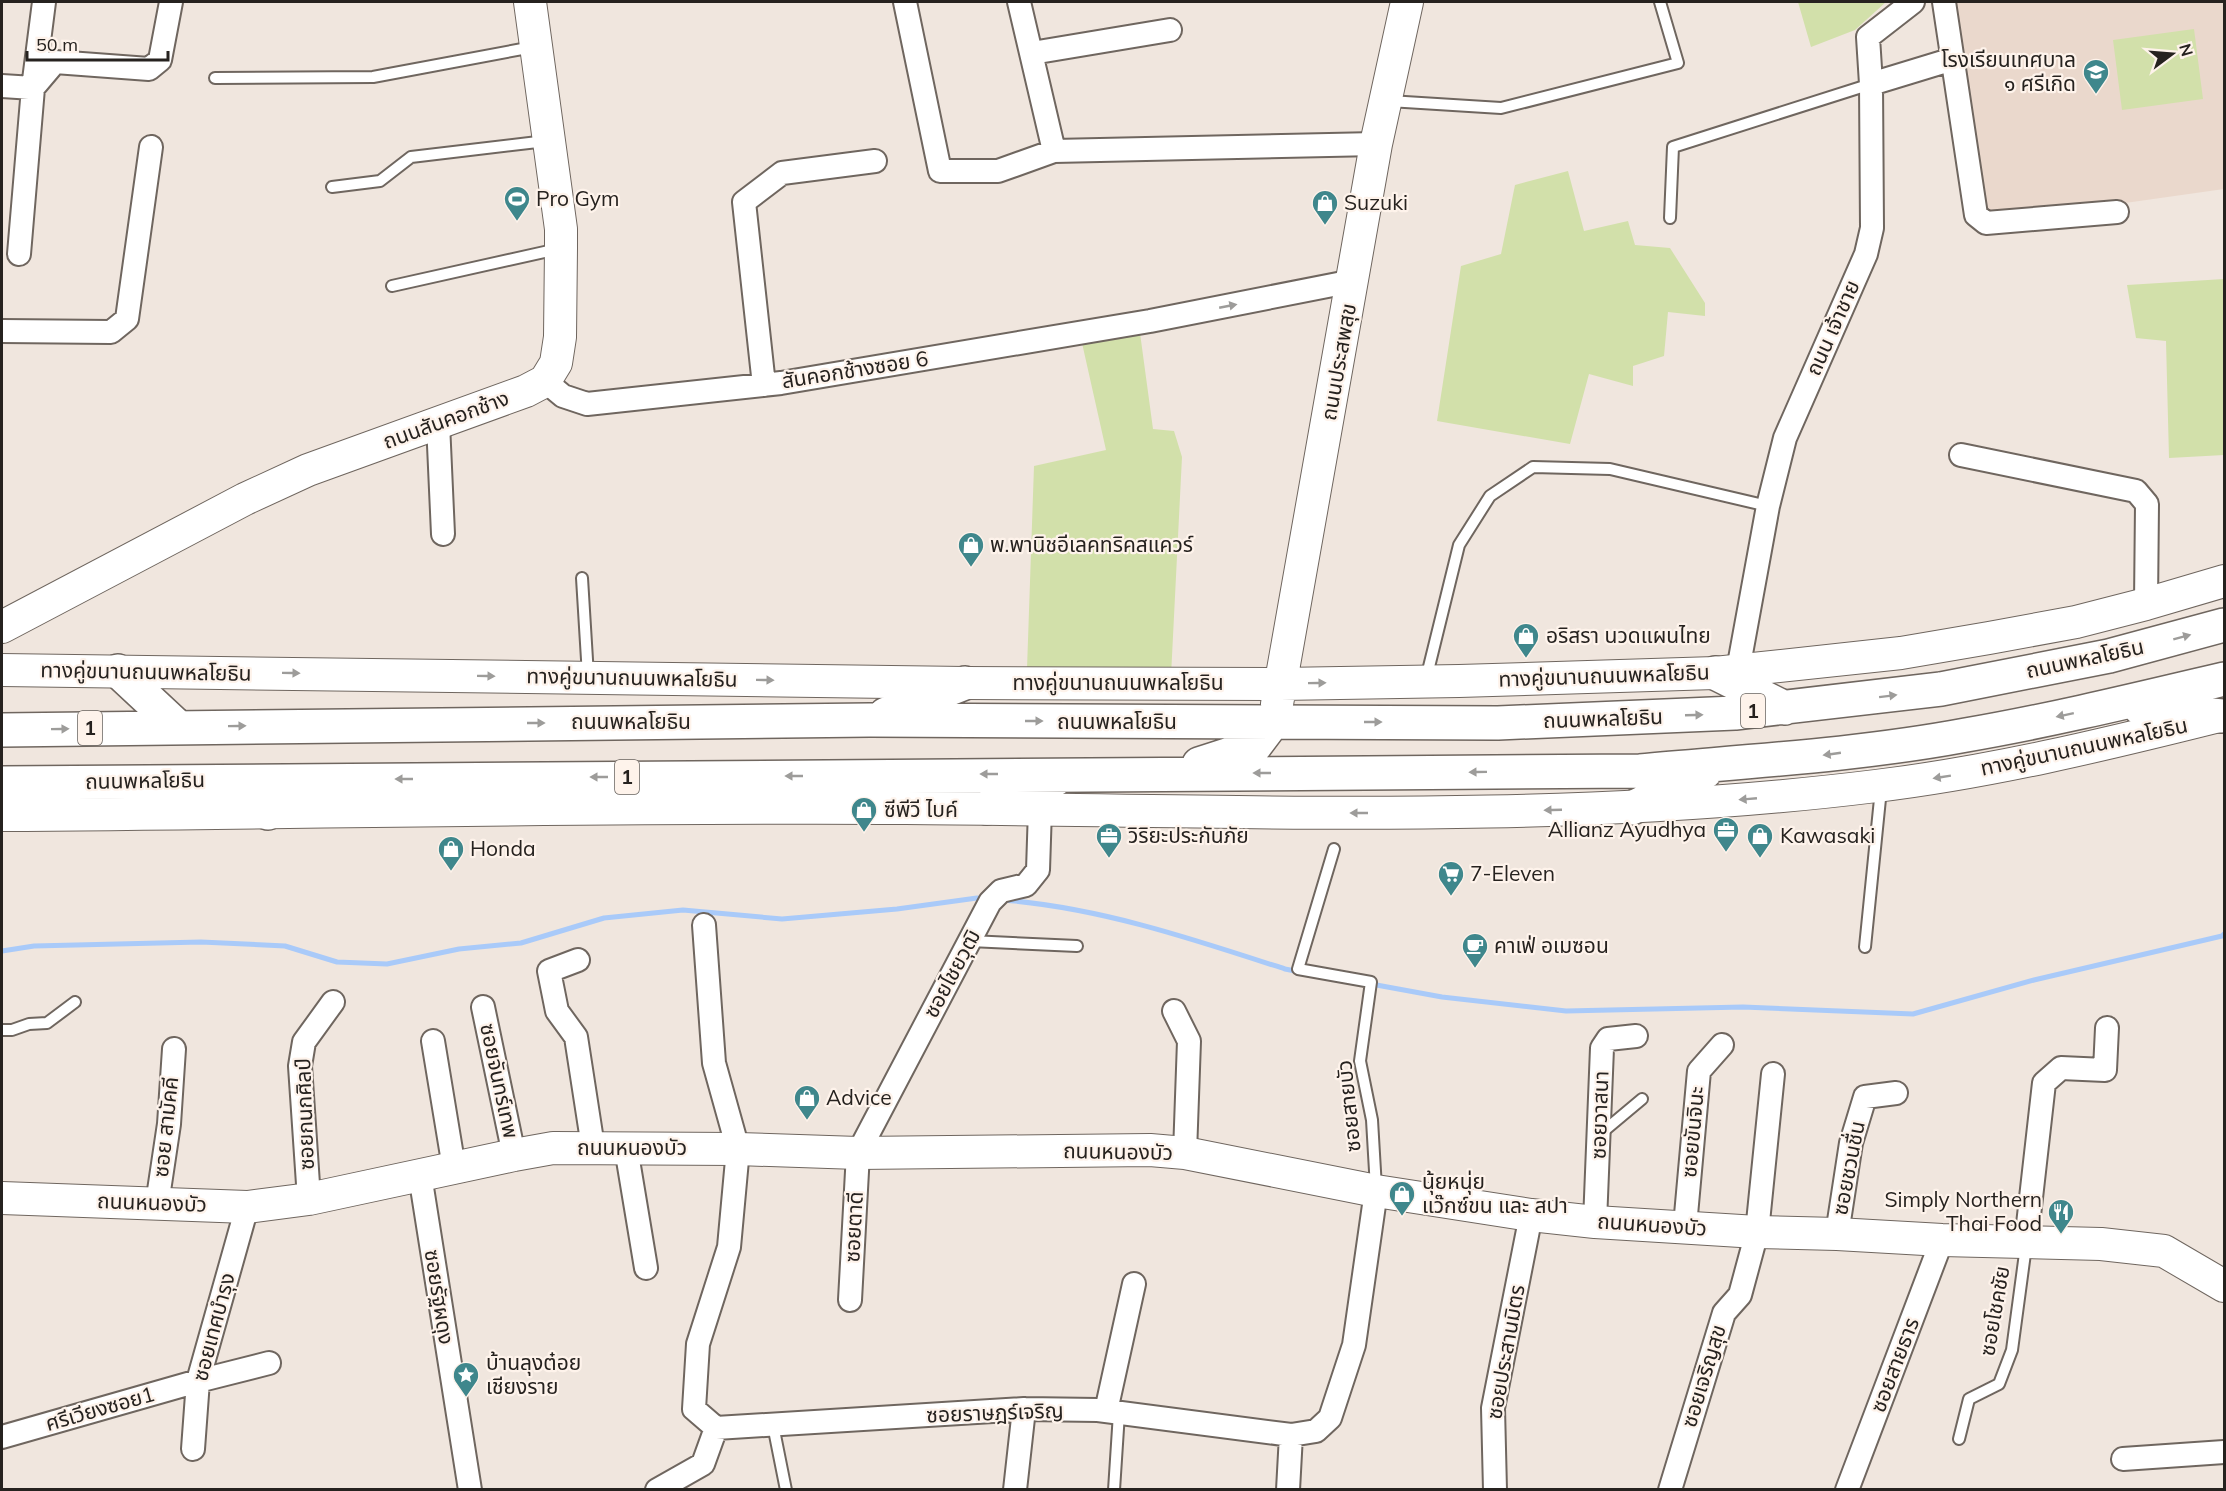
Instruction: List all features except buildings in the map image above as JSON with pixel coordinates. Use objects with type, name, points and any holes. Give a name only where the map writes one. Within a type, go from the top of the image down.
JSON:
[{"type":"main road","points":[[530,2],[561,229],[560,337],[556,363],[545,381]]},
{"type":"main road","name":"ถนนประสพสุข","points":[[1273,722],[1376,144],[1407,2]]},
{"type":"main road","name":"ถนนสันคอกช้าง","points":[[2,627],[244,499],[308,470],[545,381]]},
{"type":"main road","name":"ทางคู่ขนานถนนพหลโยธิน","points":[[2,670],[965,683],[1281,684],[1425,682],[1726,672],[1901,653],[2076,622],[2224,581]]},
{"type":"main road","name":"ถนนพหลโยธิน","points":[[2,730],[870,720],[1498,723],[1735,713],[1941,690],[2109,656],[2224,625]]},
{"type":"main road","points":[[118,671],[178,727]]},
{"type":"main road","points":[[1726,672],[1785,708]]},
{"type":"main road","name":"ถนนพหลโยธิน","points":[[2,783],[1640,771],[1807,758],[1965,736],[2224,679]]},
{"type":"main road","points":[[870,720],[965,683]]},
{"type":"main road","points":[[2114,705],[2223,715]]},
{"type":"main road","name":"ทางคู่ขนานถนนพหลโยธิน","points":[[2,815],[771,807],[1040,808],[1338,813],[1632,808],[1882,786],[1950,776],[2078,751],[2223,715]]},
{"type":"main road","points":[[1171,773],[1255,746],[1273,722],[1295,753],[1370,774]]},
{"type":"main road","points":[[1632,808],[1723,764]]},
{"type":"main road","points":[[987,808],[1068,774]]},
{"type":"main road","points":[[186,780],[268,813]]},
{"type":"main road","name":"ถนนหนองบัว","points":[[2,1198],[247,1207],[309,1199],[553,1148],[738,1149],[858,1153],[1150,1150],[1185,1154],[1376,1191],[1531,1215],[1595,1222],[1757,1233],[2101,1244],[2164,1251],[2224,1286]]},
{"type":"street","points":[[19,254],[33,88],[44,2]]},
{"type":"street","points":[[33,88],[55,62],[149,69],[160,60],[171,2]]},
{"type":"street","points":[[905,2],[940,171],[998,171],[1054,152],[1376,144]]},
{"type":"street","points":[[1019,2],[1054,152]]},
{"type":"street","name":"ถนน เจ้าชาย","points":[[1726,672],[1785,438],[1866,254],[1872,228],[1872,84],[1868,37],[1913,2]]},
{"type":"street","points":[[1944,2],[1976,215],[1986,223],[2117,212]]},
{"type":"street","points":[[1032,53],[1170,30]]},
{"type":"street","points":[[1872,84],[1953,59]]},
{"type":"street","points":[[2,86],[33,88]]},
{"type":"street","points":[[2,331],[111,332],[127,319],[151,147]]},
{"type":"street","points":[[764,385],[744,202],[782,173],[875,162]]},
{"type":"street","name":"สันคอกช้างซอย 6","points":[[545,381],[563,396],[587,404],[764,385],[1171,317],[1353,281]]},
{"type":"street","points":[[438,423],[443,534]]},
{"type":"street","points":[[1961,455],[2136,490],[2147,504],[2146,604]]},
{"type":"street","name":"ซอยไชยวุฒิ","points":[[858,1153],[990,902],[1001,891],[1026,885],[1038,870],[1040,808]]},
{"type":"street","points":[[657,1490],[703,1464],[716,1428],[694,1409],[698,1344],[729,1247],[738,1149],[714,1063],[704,925]]},
{"type":"street","points":[[578,960],[549,971],[557,1011],[576,1037],[593,1147]]},
{"type":"street","name":"ซอยกนกศิลป์","points":[[309,1199],[300,1066],[303,1042],[333,1002]]},
{"type":"street","name":"ซอยจันทร์เทพ","points":[[483,1007],[514,1155]]},
{"type":"street","points":[[1174,1011],[1189,1041],[1185,1154]]},
{"type":"street","points":[[2026,1242],[2044,1083],[2061,1068],[2105,1070],[2107,1028]]},
{"type":"street","name":"ซอยวาสนา","points":[[1595,1222],[1602,1048],[1608,1039],[1636,1036]]},
{"type":"street","points":[[433,1041],[454,1168]]},
{"type":"street","name":"ซอยขันจินะ","points":[[1685,1227],[1699,1071],[1722,1045]]},
{"type":"street","name":"ซอย สามัคคี","points":[[157,1204],[169,1124],[174,1049]]},
{"type":"street","name":"ซอยเจริญสุข","points":[[1670,1490],[1724,1313],[1740,1295],[1757,1233],[1773,1074]]},
{"type":"street","name":"ซอยชวนชื่น","points":[[1837,1234],[1851,1143],[1865,1097],[1896,1094]]},
{"type":"street","points":[[626,1148],[646,1268]]},
{"type":"street","name":"ซอยตาดี","points":[[850,1300],[858,1153]]},
{"type":"street","name":"ซอยรัฐผดุง","points":[[420,1175],[470,1490]]},
{"type":"street","name":"ซอยราษฎร์เจริญ","points":[[716,1428],[1024,1409],[1113,1412],[1291,1435],[1316,1431],[1330,1418],[1354,1345],[1376,1191]]},
{"type":"street","name":"ซอยเทศบำรุง","points":[[193,1449],[198,1381],[247,1207]]},
{"type":"street","name":"ซอยประสานมิตร","points":[[1495,1490],[1493,1408],[1531,1215]]},
{"type":"street","name":"ซอยสายธาร","points":[[1847,1490],[1942,1240]]},
{"type":"street","points":[[1113,1412],[1134,1284]]},
{"type":"street","name":"ศรีเวียงซอย1","points":[[2,1437],[269,1363]]},
{"type":"street","points":[[1015,1490],[1024,1409]]},
{"type":"street","points":[[1288,1490],[1291,1435]]},
{"type":"street","points":[[2123,1459],[2224,1452]]},
{"type":"lane","points":[[1386,100],[1502,108],[1678,63],[1660,2]]},
{"type":"lane","points":[[215,78],[373,77],[536,46]]},
{"type":"lane","points":[[1670,218],[1673,147],[1872,84]]},
{"type":"lane","points":[[332,188],[380,181],[411,157],[549,141]]},
{"type":"lane","points":[[392,286],[561,248]]},
{"type":"lane","points":[[1425,682],[1459,545],[1490,496],[1533,467],[1610,469],[1768,506]]},
{"type":"lane","points":[[582,578],[588,677]]},
{"type":"lane","points":[[1865,947],[1882,786]]},
{"type":"lane","name":"ซอยสายบัว","points":[[1334,849],[1298,969],[1371,982],[1360,1061],[1372,1120],[1376,1191]]},
{"type":"lane","points":[[970,941],[1077,946]]},
{"type":"lane","points":[[2,1030],[47,1023],[75,1002]]},
{"type":"lane","points":[[1599,1135],[1642,1099]]},
{"type":"lane","name":"ซอยโชคชัย","points":[[1959,1439],[1969,1399],[1999,1384],[2013,1350],[2026,1242]]},
{"type":"lane","points":[[1113,1412],[1114,1490]]},
{"type":"lane","points":[[773,1425],[786,1490]]},
{"type":"shaded area","name":"โรงเรียนเทศบาล ๑ ศรีเกิด","points":[[1953,2],[2224,2],[2224,189],[2111,205],[1985,215]]},
{"type":"green space","points":[[1798,2],[1886,2],[1855,30],[1811,47]]},
{"type":"green space","points":[[2194,29],[2203,99],[2122,110],[2113,40]]},
{"type":"green space","points":[[1568,171],[1584,231],[1628,221],[1635,245],[1670,248],[1705,303],[1705,316],[1668,312],[1664,356],[1633,366],[1633,386],[1589,374],[1570,444],[1437,421],[1461,266],[1501,254],[1515,185]]},
{"type":"green space","points":[[2224,279],[2224,455],[2169,458],[2166,341],[2136,338],[2127,285]]},
{"type":"green space","points":[[1140,333],[1153,429],[1174,431],[1182,457],[1171,676],[1027,669],[1034,466],[1106,450],[1082,343]]},
{"type":"waterway","points":[[2,951],[34,946],[201,942],[285,946],[337,962],[387,964],[459,949],[521,943],[604,918],[683,910],[782,919],[897,909],[977,898],[986,899]]},
{"type":"waterway","points":[[1004,900],[1111,917],[1300,972]]},
{"type":"waterway","points":[[1371,984],[1442,997],[1566,1011],[1743,1007],[1913,1014],[2034,980],[2224,934]]},
{"type":"place","name":"โรงเรียนเทศบาล ๑ ศรีเกิด","points":[[2096,95]]},
{"type":"place","name":"Pro Gym","points":[[517,222]]},
{"type":"place","name":"Suzuki","points":[[1325,226]]},
{"type":"place","name":"พ.พานิชอีเลคทริคสแควร์","points":[[971,568]]},
{"type":"place","name":"อริสรา นวดแผนไทย","points":[[1526,659]]},
{"type":"place","name":"ซีพีวี ไบค์","points":[[864,833]]},
{"type":"place","name":"Allianz Ayudhya","points":[[1726,853]]},
{"type":"place","name":"วิริยะประกันภัย","points":[[1109,859]]},
{"type":"place","name":"Kawasaki","points":[[1760,859]]},
{"type":"place","name":"Honda","points":[[451,872]]},
{"type":"place","name":"7-Eleven","points":[[1451,897]]},
{"type":"place","name":"คาเฟ่ อเมซอน","points":[[1475,969]]},
{"type":"place","name":"Advice","points":[[807,1121]]},
{"type":"place","name":"นุ้ยหนุ่ย แว๊กซ์ขน และ สปา","points":[[1402,1217]]},
{"type":"place","name":"Simply Northern Thai Food","points":[[2061,1235]]},
{"type":"place","name":"บ้านลุงต๋อย เชียงราย","points":[[466,1398]]}]
